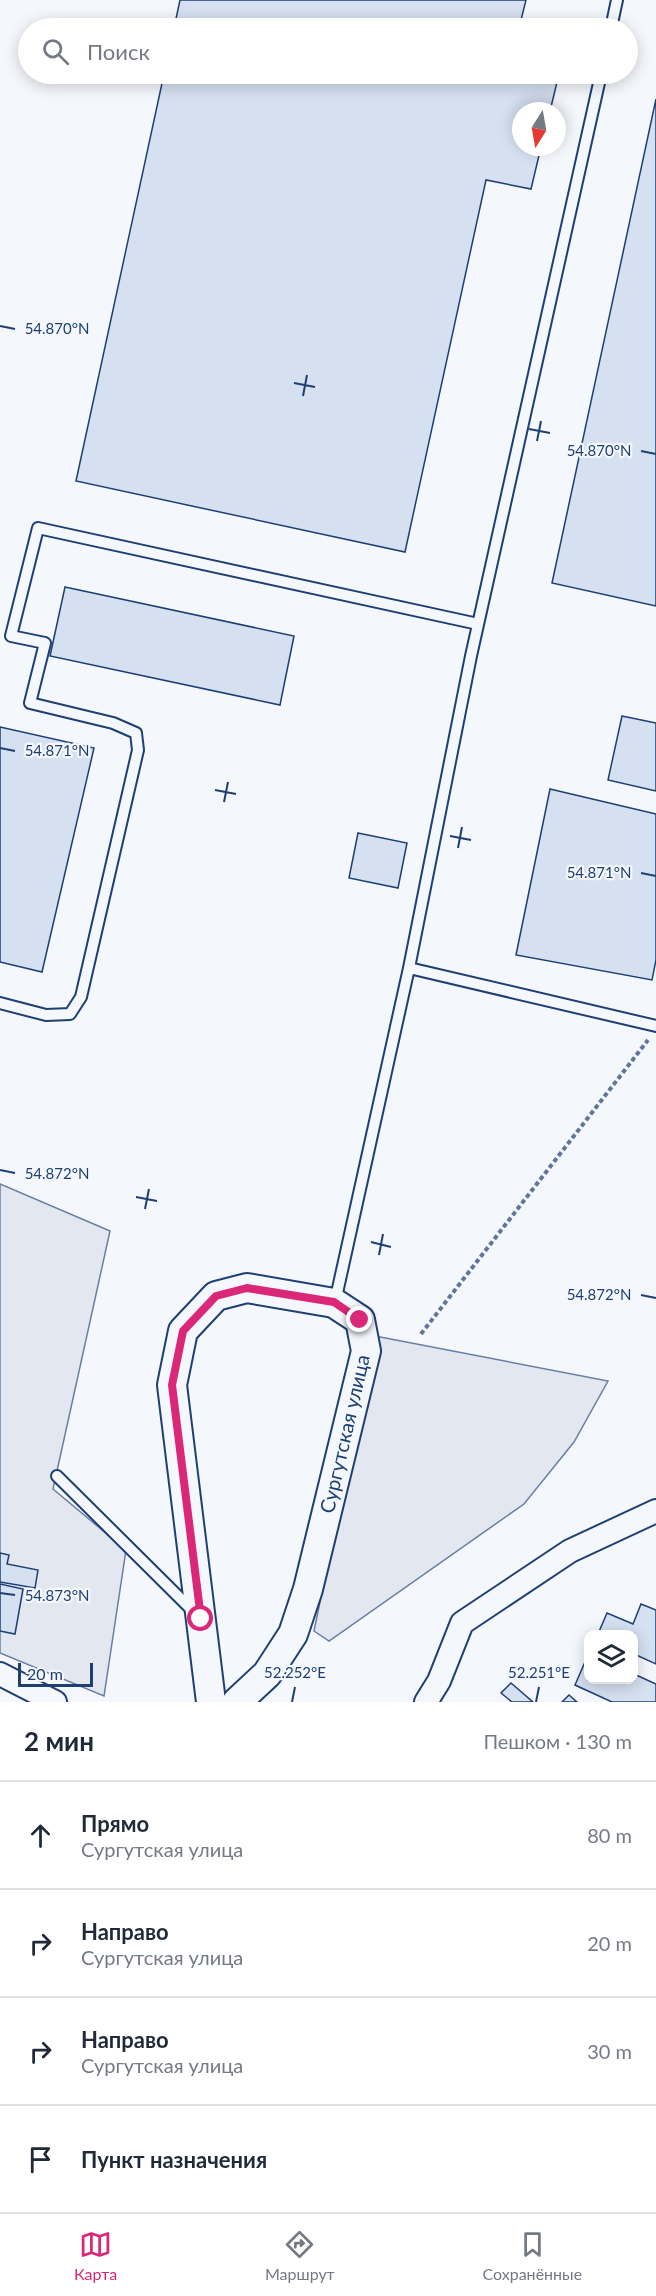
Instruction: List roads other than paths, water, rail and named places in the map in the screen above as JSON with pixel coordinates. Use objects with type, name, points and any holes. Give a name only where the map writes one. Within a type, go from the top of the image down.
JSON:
[{"type":"street","name":"Сургутская улица","points":[[211,1702],[172,1385],[183,1331],[216,1296],[247,1288],[334,1302],[360,1320],[366,1351],[308,1590],[293,1634],[267,1674],[237,1702]]},
{"type":"street","points":[[426,1702],[439,1681],[462,1623],[570,1551],[656,1511]]},
{"type":"street","points":[[0,1674],[55,1702]]},
{"type":"lane","points":[[612,18],[617,0]]},
{"type":"lane","points":[[334,1302],[410,968],[478,624],[599,84]]},
{"type":"lane","points":[[0,1003],[46,1015],[70,1014],[81,997],[138,750],[136,732],[113,723],[30,704],[45,643],[11,636],[38,528],[478,624]]},
{"type":"lane","points":[[410,968],[654,1031]]},
{"type":"lane","points":[[57,1476],[201,1619]]}]
